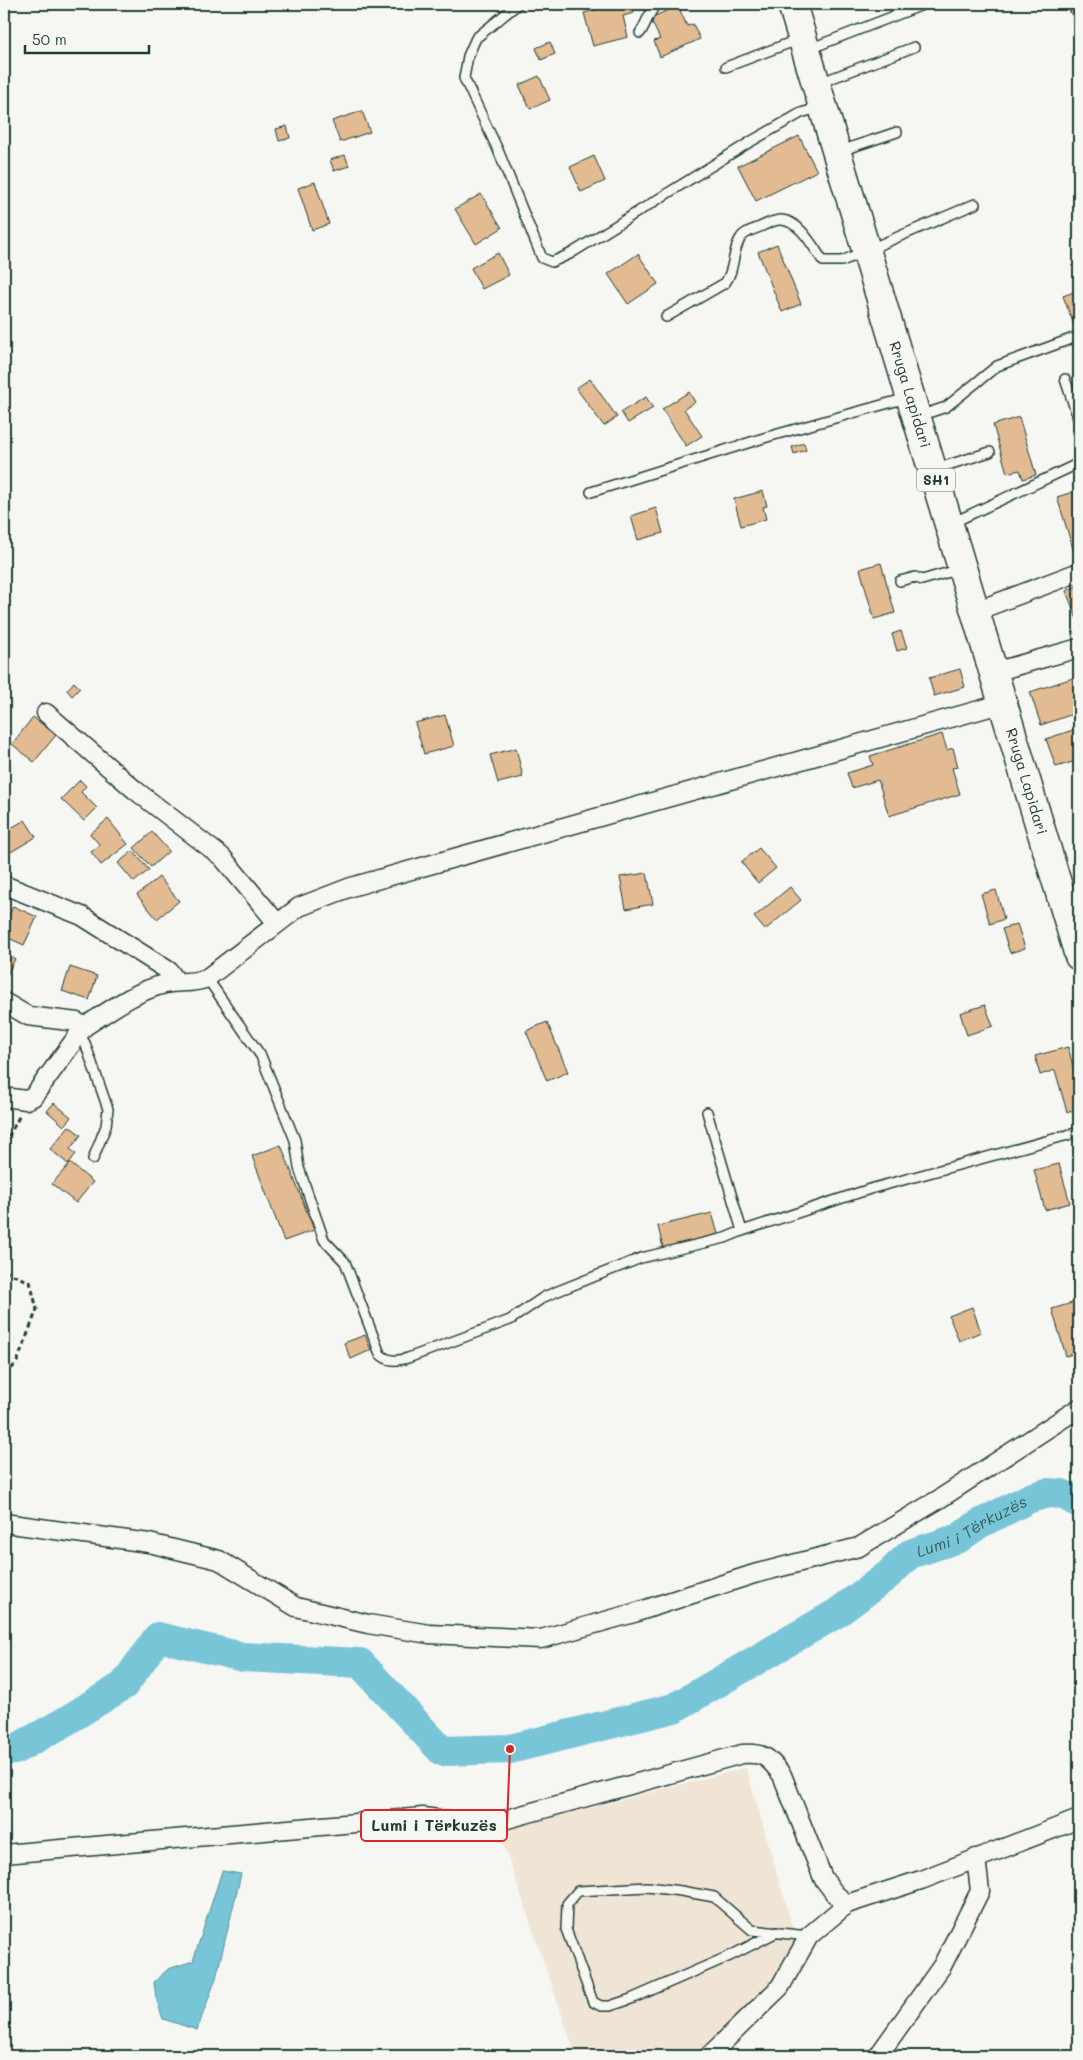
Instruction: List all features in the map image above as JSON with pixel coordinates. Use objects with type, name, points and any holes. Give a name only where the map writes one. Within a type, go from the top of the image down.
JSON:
[{"type":"main road","name":"Rruga Lapidari","points":[[792,4],[1079,956]]},
{"type":"street","points":[[976,611],[1079,572]]},
{"type":"street","points":[[994,672],[1079,648]]},
{"type":"street","points":[[4,1097],[26,1100],[33,1096],[81,1031],[117,1005],[147,990],[177,982],[198,982],[207,978],[299,907],[351,887],[1004,703]]},
{"type":"street","points":[[46,713],[135,790],[222,857],[277,923]]},
{"type":"street","points":[[4,885],[82,916],[169,971],[177,982]]},
{"type":"street","points":[[4,1002],[28,1016],[78,1022],[81,1031]]},
{"type":"street","points":[[4,1523],[149,1542],[219,1560],[296,1607],[368,1624],[429,1634],[541,1639],[634,1613],[754,1574],[859,1548],[1079,1408]]},
{"type":"street","points":[[4,1854],[423,1817],[485,1824],[742,1754],[754,1753],[763,1755],[772,1762],[782,1775],[823,1878],[835,1894],[847,1904]]},
{"type":"street","points":[[709,2056],[780,1987],[809,1936],[847,1904],[921,1880],[1079,1819]]},
{"type":"street","points":[[878,2056],[942,1966],[980,1891],[976,1858]]},
{"type":"lane","points":[[518,4],[476,38],[468,56],[464,78],[498,150],[542,258],[552,262],[570,254],[750,142],[801,113],[820,95],[914,47]]},
{"type":"lane","points":[[640,33],[647,24],[651,9],[657,4]]},
{"type":"lane","points":[[726,67],[804,44],[925,4]]},
{"type":"lane","points":[[1072,4],[1079,17]]},
{"type":"lane","points":[[837,152],[897,132]]},
{"type":"lane","points":[[666,317],[725,283],[730,276],[739,240],[744,234],[770,222],[782,220],[801,231],[822,261],[842,261],[867,252],[975,204]]},
{"type":"lane","points":[[591,492],[767,437],[914,407],[946,407],[997,366],[1079,336]]},
{"type":"lane","points":[[1064,378],[1079,421]]},
{"type":"lane","points":[[933,469],[990,452]]},
{"type":"lane","points":[[949,524],[1073,466],[1079,461]]},
{"type":"lane","points":[[900,581],[915,577],[922,580],[963,569]]},
{"type":"lane","points":[[207,978],[261,1056],[295,1140],[299,1168],[324,1240],[345,1262],[380,1354],[385,1359],[399,1361],[510,1320],[551,1294],[642,1258],[725,1238],[870,1189],[1079,1132]]},
{"type":"lane","points":[[81,1031],[108,1109],[106,1126],[93,1159]]},
{"type":"lane","points":[[707,1112],[742,1231]]},
{"type":"lane","points":[[1079,1651],[1079,1660]]},
{"type":"lane","points":[[777,1932],[732,1955],[631,1999],[610,2006],[601,2006],[593,2002],[566,1929],[567,1904],[578,1891],[647,1887],[681,1891],[714,1897],[752,1930],[777,1932],[809,1936]]},
{"type":"path","points":[[4,1145],[23,1110],[26,1100]]},
{"type":"path","points":[[4,1270],[30,1282],[37,1309],[17,1362],[4,1378]]},
{"type":"shaded area","points":[[746,1768],[799,1949],[778,1986],[695,2056],[574,2056],[574,2050],[499,1831]]},
{"type":"water","points":[[222,1871],[241,1874],[216,1978],[197,2030],[163,2019],[156,1998],[154,1982],[168,1969],[193,1961]]},
{"type":"building","points":[[610,4],[632,4],[634,13],[623,16],[628,37],[593,46],[584,13],[610,6]]},
{"type":"building","points":[[678,6],[687,26],[693,24],[700,39],[660,57],[654,41],[660,39],[650,18]]},
{"type":"building","points":[[550,42],[555,54],[541,60],[536,48]]},
{"type":"building","points":[[539,76],[550,100],[530,109],[519,85]]},
{"type":"building","points":[[362,111],[370,132],[340,142],[332,121]]},
{"type":"building","points":[[287,126],[290,138],[279,141],[276,129]]},
{"type":"building","points":[[799,136],[817,171],[756,201],[738,166]]},
{"type":"building","points":[[345,155],[349,166],[334,171],[330,160]]},
{"type":"building","points":[[594,156],[605,181],[581,192],[570,167]]},
{"type":"building","points":[[315,182],[329,224],[312,230],[298,188]]},
{"type":"building","points":[[481,194],[502,228],[476,244],[455,209]]},
{"type":"building","points":[[777,244],[801,304],[782,312],[758,252]]},
{"type":"building","points":[[498,253],[509,275],[482,289],[471,268]]},
{"type":"building","points":[[638,254],[658,284],[628,304],[608,274]]},
{"type":"building","points":[[1079,290],[1079,323],[1074,325],[1063,296]]},
{"type":"building","points":[[590,379],[617,417],[604,426],[576,388]]},
{"type":"building","points":[[689,392],[695,402],[684,409],[702,436],[686,446],[662,409]]},
{"type":"building","points":[[646,397],[653,408],[628,423],[621,412]]},
{"type":"building","points":[[1019,417],[1036,475],[1023,479],[1020,470],[1007,473],[993,425]]},
{"type":"building","points":[[804,443],[806,450],[794,454],[792,447]]},
{"type":"building","points":[[1079,490],[1079,564],[1078,565],[1057,497]]},
{"type":"building","points":[[763,491],[767,506],[763,507],[766,519],[741,526],[734,499]]},
{"type":"building","points":[[656,508],[663,533],[638,540],[631,516]]},
{"type":"building","points":[[881,563],[895,613],[874,619],[860,569]]},
{"type":"building","points":[[1079,585],[1079,624],[1066,591]]},
{"type":"building","points":[[901,631],[907,648],[897,651],[892,634]]},
{"type":"building","points":[[960,669],[965,687],[934,696],[929,678]]},
{"type":"building","points":[[1079,676],[1079,712],[1041,725],[1030,692]]},
{"type":"building","points":[[74,682],[80,688],[72,696],[67,690]]},
{"type":"building","points":[[445,715],[454,746],[424,754],[415,723]]},
{"type":"building","points":[[33,717],[56,735],[34,762],[12,744]]},
{"type":"building","points":[[1079,728],[1079,760],[1056,767],[1046,739]]},
{"type":"building","points":[[942,734],[947,750],[953,748],[958,767],[952,768],[960,794],[889,816],[878,780],[852,788],[847,773],[873,765],[870,756]]},
{"type":"building","points":[[516,748],[523,777],[498,783],[490,755]]},
{"type":"building","points":[[80,780],[86,786],[81,792],[97,808],[84,821],[61,799]]},
{"type":"building","points":[[108,819],[128,844],[101,865],[91,852],[100,845],[90,834]]},
{"type":"building","points":[[25,820],[36,837],[4,856],[4,832]]},
{"type":"building","points":[[152,832],[169,851],[151,867],[134,848]]},
{"type":"building","points":[[759,848],[776,868],[758,883],[741,862]]},
{"type":"building","points":[[133,851],[149,870],[134,882],[118,863]]},
{"type":"building","points":[[647,873],[653,904],[626,909],[620,877]]},
{"type":"building","points":[[159,877],[179,901],[157,919],[137,895]]},
{"type":"building","points":[[790,887],[801,900],[765,930],[754,917]]},
{"type":"building","points":[[996,890],[1004,919],[990,924],[981,894]]},
{"type":"building","points":[[13,906],[37,917],[24,945],[4,936],[4,926]]},
{"type":"building","points":[[1017,924],[1025,948],[1010,953],[1002,929]]},
{"type":"building","points":[[4,953],[15,959],[4,981]]},
{"type":"building","points":[[70,967],[97,976],[89,1000],[62,991]]},
{"type":"building","points":[[985,1005],[993,1026],[967,1035],[960,1013]]},
{"type":"building","points":[[547,1022],[568,1072],[547,1081],[526,1031]]},
{"type":"building","points":[[1068,1047],[1079,1089],[1079,1109],[1067,1112],[1055,1070],[1040,1075],[1035,1056]]},
{"type":"building","points":[[54,1103],[71,1117],[64,1126],[47,1111]]},
{"type":"building","points":[[69,1126],[81,1135],[70,1149],[76,1154],[68,1164],[50,1149]]},
{"type":"building","points":[[281,1145],[314,1230],[284,1241],[252,1156]]},
{"type":"building","points":[[70,1163],[93,1182],[76,1203],[52,1184]]},
{"type":"building","points":[[1059,1164],[1070,1203],[1045,1210],[1034,1170]]},
{"type":"building","points":[[712,1213],[718,1234],[663,1248],[658,1226]]},
{"type":"building","points":[[1079,1301],[1079,1352],[1066,1356],[1052,1309]]},
{"type":"building","points":[[972,1307],[981,1332],[959,1341],[949,1316]]},
{"type":"building","points":[[365,1335],[371,1350],[351,1359],[344,1343]]},
{"type":"waterway","name":"Lumi i Tërkuzës","points":[[4,1750],[14,1750],[61,1724],[124,1685],[158,1637],[243,1657],[360,1663],[442,1751],[510,1749],[674,1708],[837,1613],[888,1575],[910,1554],[959,1538],[979,1524],[1030,1498],[1047,1493],[1062,1494],[1079,1503]]},
{"type":"place","name":"Lumi i Tërkuzës","points":[[510,1749]]}]
